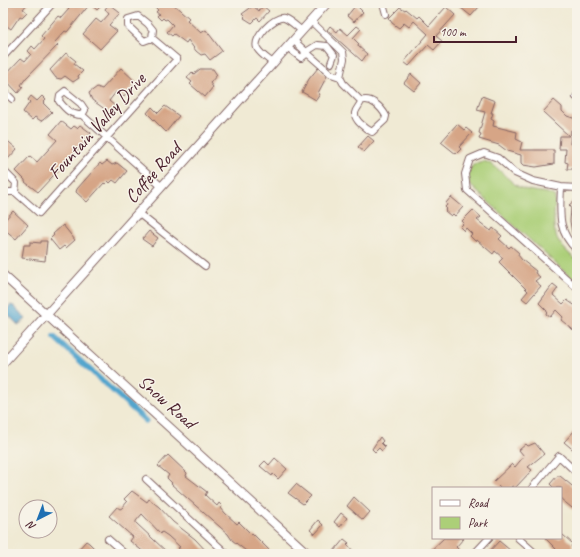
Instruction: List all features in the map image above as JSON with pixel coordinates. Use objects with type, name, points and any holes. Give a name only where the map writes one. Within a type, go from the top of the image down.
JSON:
[{"type":"main road","name":"Coffee Road","points":[[3,364],[327,3]]},
{"type":"main road","name":"Snow Road","points":[[3,275],[308,554]]},
{"type":"street","points":[[3,57],[53,3]]},
{"type":"street","points":[[383,3],[386,14]]},
{"type":"street","points":[[138,16],[153,30],[152,38],[144,41],[128,26],[128,19],[138,16]]},
{"type":"street","points":[[273,63],[256,44],[260,35],[273,21],[278,18],[288,20],[302,31]]},
{"type":"street","points":[[311,20],[343,52],[344,59],[340,77],[343,83],[361,101]]},
{"type":"street","name":"Fountain Valley Drive","points":[[15,192],[38,213],[177,60],[152,38]]},
{"type":"street","points":[[293,40],[331,74],[340,77]]},
{"type":"street","points":[[287,47],[300,58],[317,45],[327,46],[334,55],[331,63]]},
{"type":"street","points":[[3,90],[12,99]]},
{"type":"street","points":[[366,99],[371,100],[386,116],[385,120],[372,132],[356,119],[354,115],[361,101],[366,99]]},
{"type":"street","points":[[82,115],[162,187]]},
{"type":"street","points":[[577,188],[561,187],[533,181],[515,173],[498,158],[484,153],[470,159],[465,174],[467,190],[577,288]]},
{"type":"street","points":[[3,170],[16,183],[15,192],[5,192],[3,190]]},
{"type":"street","points":[[561,187],[560,221],[568,242],[577,250]]},
{"type":"street","points":[[138,214],[205,266]]},
{"type":"street","points":[[533,487],[559,456],[577,473]]},
{"type":"street","points":[[146,478],[227,554]]},
{"type":"street","points":[[108,539],[124,554]]},
{"type":"street","points":[[474,554],[488,539]]},
{"type":"street","points":[[519,539],[536,554]]},
{"type":"green space","points":[[484,161],[494,166],[519,187],[548,193],[555,197],[555,233],[557,239],[568,253],[577,261],[577,283],[471,186],[468,177],[470,169],[475,164]]},
{"type":"water","points":[[10,305],[14,306],[26,319],[18,325],[6,312]]},
{"type":"building","points":[[8,3],[28,3],[23,9],[27,12],[22,17],[20,16],[11,29],[7,26],[3,30],[3,9]]},
{"type":"building","points":[[70,3],[104,3],[97,10],[90,4],[67,32],[65,31],[55,42],[58,45],[26,78],[21,85],[23,87],[18,93],[3,77],[21,58],[25,61],[31,54],[28,51],[32,46],[35,49],[44,39],[41,36],[58,16],[61,18],[69,9],[67,7]]},
{"type":"building","points":[[151,3],[172,3],[189,18],[187,20],[201,33],[206,30],[222,51],[210,60],[205,54],[201,55],[196,51],[188,40],[186,43],[174,34],[172,36],[167,32],[173,25],[167,19],[165,20],[163,18],[161,20],[157,16],[159,14],[156,12],[158,10]]},
{"type":"building","points":[[455,3],[474,3],[479,7],[471,16]]},
{"type":"building","points":[[109,4],[120,13],[109,25],[117,31],[100,49],[83,34],[96,19],[101,23],[109,14],[105,9]]},
{"type":"building","points":[[356,5],[363,12],[354,22],[347,16]]},
{"type":"building","points":[[253,6],[259,11],[263,6],[269,11],[260,21],[257,18],[252,23],[244,18],[245,17],[242,14]]},
{"type":"building","points":[[400,7],[405,10],[406,9],[417,18],[419,16],[429,26],[446,7],[455,15],[436,36],[442,41],[434,50],[428,45],[409,66],[404,62],[428,34],[414,21],[409,27],[404,23],[399,28],[392,23],[389,18]]},
{"type":"building","points":[[330,26],[337,32],[340,28],[348,35],[357,26],[361,29],[353,38],[359,44],[358,46],[367,54],[362,61],[327,30]]},
{"type":"building","points":[[66,53],[76,61],[74,64],[83,71],[78,76],[79,78],[73,82],[65,76],[61,79],[56,78],[50,70]]},
{"type":"building","points":[[121,68],[136,82],[123,97],[116,92],[109,101],[115,106],[109,112],[92,100],[89,93],[97,87],[102,89]]},
{"type":"building","points":[[318,68],[327,76],[316,100],[302,92],[309,79]]},
{"type":"building","points":[[200,69],[213,69],[217,75],[210,83],[213,87],[205,97],[190,84],[192,82],[187,78],[192,72],[194,74]]},
{"type":"building","points":[[411,74],[421,83],[414,91],[404,83]]},
{"type":"building","points":[[31,96],[37,101],[42,96],[46,100],[43,103],[52,112],[41,121],[35,117],[32,120],[23,112],[30,102],[28,100]]},
{"type":"building","points":[[482,96],[495,101],[491,113],[493,113],[491,119],[494,121],[493,126],[517,132],[516,139],[522,142],[520,150],[554,150],[554,164],[536,167],[523,165],[521,163],[521,155],[507,151],[499,145],[479,139],[481,134],[479,133],[485,112],[477,110]]},
{"type":"building","points":[[554,100],[562,107],[562,111],[567,116],[576,119],[573,130],[571,130],[570,144],[577,145],[577,166],[575,166],[575,169],[567,169],[568,163],[565,162],[566,149],[559,149],[560,136],[569,136],[543,112]]},
{"type":"building","points":[[165,106],[179,116],[166,132],[147,113],[152,107],[158,113]]},
{"type":"building","points":[[61,121],[71,129],[74,126],[77,128],[80,125],[91,133],[83,144],[38,192],[25,182],[25,180],[16,171],[30,156],[37,162],[57,140],[50,134]]},
{"type":"building","points":[[457,124],[464,130],[466,128],[472,133],[459,147],[461,149],[456,154],[441,142]]},
{"type":"building","points":[[368,136],[374,141],[364,152],[358,147]]},
{"type":"building","points":[[3,137],[17,149],[7,160],[3,157]]},
{"type":"building","points":[[107,161],[112,165],[117,163],[127,171],[117,183],[113,180],[110,183],[108,181],[105,184],[104,183],[87,202],[76,192],[77,189],[100,163],[102,165]]},
{"type":"building","points":[[451,197],[463,207],[455,216],[453,214],[451,216],[445,211],[447,209],[445,207],[447,205],[446,203]]},
{"type":"building","points":[[575,200],[577,203],[577,234],[572,233],[570,221],[571,207],[569,205]]},
{"type":"building","points":[[473,210],[481,217],[477,220],[491,231],[493,228],[502,236],[499,239],[509,248],[511,246],[519,253],[518,255],[522,260],[536,271],[535,273],[540,277],[535,281],[541,286],[527,302],[522,298],[528,291],[499,262],[503,258],[495,251],[493,254],[477,240],[476,242],[470,236],[472,234],[466,228],[464,231],[460,227],[464,223],[462,221]]},
{"type":"building","points":[[13,211],[28,225],[16,239],[3,228],[3,222]]},
{"type":"building","points":[[63,225],[75,240],[66,248],[64,246],[59,250],[50,239],[54,235],[53,234]]},
{"type":"building","points":[[149,231],[158,238],[152,246],[142,239]]},
{"type":"building","points":[[41,241],[47,241],[45,261],[22,258],[24,245],[30,245],[30,242],[41,243]]},
{"type":"building","points":[[553,284],[558,288],[553,295],[563,304],[567,300],[577,307],[577,333],[561,320],[563,317],[556,310],[550,317],[546,314],[547,311],[539,303]]},
{"type":"building","points":[[577,428],[577,453],[564,442]]},
{"type":"building","points":[[380,437],[383,441],[381,443],[385,447],[382,451],[379,448],[375,452],[372,449]]},
{"type":"building","points":[[535,443],[544,454],[528,467],[532,470],[516,487],[500,487],[494,481],[512,464],[515,467],[524,456],[519,450],[526,444],[528,446]]},
{"type":"building","points":[[168,455],[187,473],[186,476],[207,492],[205,495],[217,506],[219,503],[225,513],[237,524],[239,522],[273,554],[250,554],[232,540],[228,534],[171,484],[172,483],[167,478],[169,475],[158,466]]},
{"type":"building","points":[[275,458],[287,469],[278,479],[260,466],[265,461],[269,465]]},
{"type":"building","points":[[557,476],[560,476],[577,490],[577,512],[562,500],[562,487],[553,487],[550,484]]},
{"type":"building","points":[[296,484],[311,496],[303,504],[288,493]]},
{"type":"building","points":[[132,491],[147,502],[149,499],[159,507],[173,522],[195,539],[209,554],[185,554],[178,548],[180,547],[168,536],[162,532],[161,534],[142,514],[136,523],[169,554],[146,554],[130,541],[133,537],[109,516],[117,507],[120,509],[122,508],[127,502],[124,499]]},
{"type":"building","points":[[354,497],[370,512],[363,520],[347,506]]},
{"type":"building","points":[[341,513],[347,518],[340,527],[334,522]]},
{"type":"building","points":[[318,520],[323,525],[315,534],[310,530]]},
{"type":"building","points":[[563,535],[573,544],[571,546],[577,551],[577,554],[557,554],[554,551],[556,549],[546,539],[562,539]]},
{"type":"building","points":[[344,539],[349,543],[347,545],[357,554],[338,554],[334,551]]},
{"type":"building","points":[[443,539],[463,539],[456,547],[459,550],[456,554],[427,554]]},
{"type":"building","points":[[86,541],[100,554],[81,554],[77,551]]},
{"type":"building","points":[[499,541],[511,551],[509,554],[487,554]]},
{"type":"waterway","points":[[54,337],[146,421]]}]
